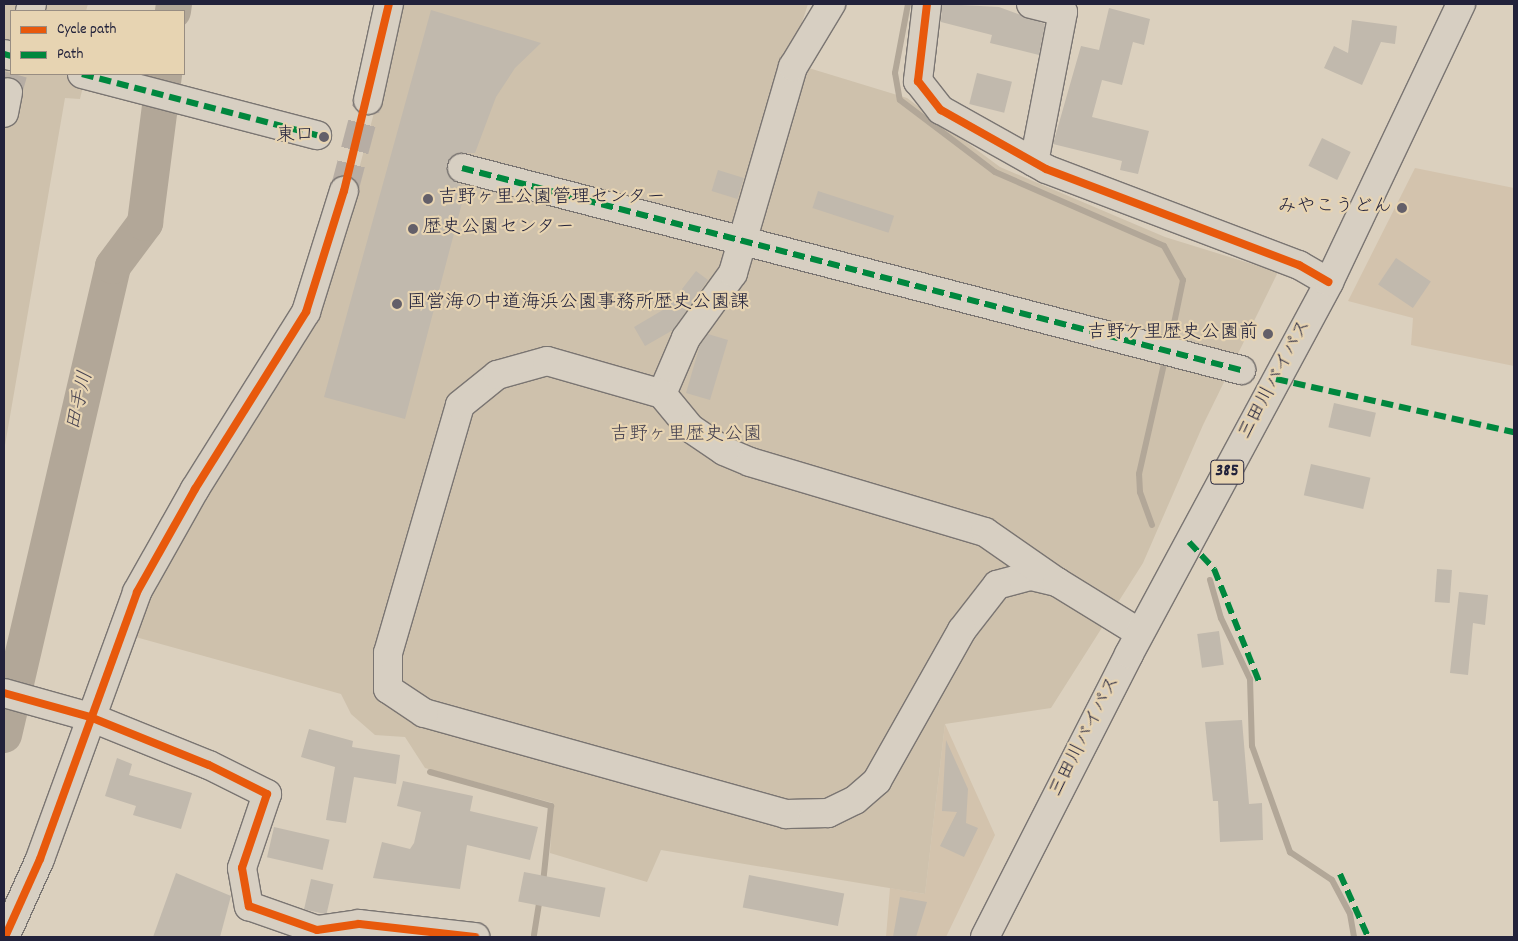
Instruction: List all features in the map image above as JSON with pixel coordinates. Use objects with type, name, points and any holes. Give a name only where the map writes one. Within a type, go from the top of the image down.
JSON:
[{"type":"main road","points":[[368,100],[389,4]]},
{"type":"main road","points":[[662,394],[686,338],[733,273],[793,67],[831,4]]},
{"type":"main road","points":[[927,4],[918,81],[941,110],[1034,162],[1196,228],[1299,265],[1329,282]]},
{"type":"main road","points":[[1031,4],[1063,12],[1034,162]]},
{"type":"main road","name":"三田川バイパス","points":[[985,937],[1140,633],[1329,282],[1461,4]]},
{"type":"main road","points":[[86,75],[317,134]]},
{"type":"main road","points":[[462,168],[1241,370]]},
{"type":"main road","points":[[6,937],[40,859],[90,717],[138,592],[195,488],[306,312],[344,190]]},
{"type":"main road","points":[[1056,582],[1030,576],[997,585],[953,646],[877,781],[855,800],[828,813],[786,814],[424,713],[388,689],[388,653],[460,405],[497,375],[547,361],[662,394],[690,428],[724,451],[769,469],[985,532],[1056,582],[1140,633]]},
{"type":"main road","points":[[4,693],[90,717],[208,765],[267,794],[242,868],[249,906],[317,930],[358,924],[466,936]]},
{"type":"shaded area","points":[[1415,168],[1514,188],[1514,366],[1411,345],[1413,318],[1348,301]]},
{"type":"shaded area","points":[[945,724],[995,835],[946,937],[886,937],[890,888],[925,894]]},
{"type":"green space","points":[[4,4],[88,4],[86,10],[10,10],[10,75],[86,75],[80,99],[65,98],[4,451]]},
{"type":"green space","name":"吉野ヶ里歴史公園","points":[[403,4],[808,4],[789,62],[907,98],[1000,167],[1165,237],[1278,272],[1203,425],[1143,563],[1051,708],[945,724],[925,894],[661,850],[647,882],[550,853],[553,803],[425,768],[405,737],[375,735],[351,714],[341,694],[132,636],[157,574],[327,289]]},
{"type":"building","points":[[942,4],[999,7],[1045,24],[1039,55],[990,43],[992,35],[941,22]]},
{"type":"building","points":[[1109,8],[1150,19],[1144,45],[1133,42],[1122,85],[1102,80],[1092,117],[1149,131],[1138,174],[1120,170],[1122,161],[1053,144],[1081,46],[1099,50]]},
{"type":"building","name":"歴史公園センター","points":[[431,10],[541,43],[515,68],[496,97],[475,153],[457,153],[447,164],[451,179],[466,188],[405,419],[324,397]]},
{"type":"building","points":[[1352,20],[1397,26],[1395,44],[1381,42],[1362,85],[1324,68],[1334,46],[1348,53]]},
{"type":"building","points":[[977,73],[1012,82],[1004,113],[969,104]]},
{"type":"building","points":[[1322,138],[1351,152],[1337,180],[1308,166]]},
{"type":"building","points":[[718,170],[744,178],[737,199],[712,191]]},
{"type":"building","points":[[818,191],[894,216],[889,233],[812,208]]},
{"type":"building","points":[[1396,258],[1431,281],[1413,308],[1378,285]]},
{"type":"building","points":[[696,271],[708,280],[673,330],[645,346],[634,327],[668,307]]},
{"type":"building","points":[[708,334],[728,340],[710,400],[686,393],[700,345]]},
{"type":"building","points":[[1334,403],[1376,413],[1370,437],[1328,427]]},
{"type":"building","points":[[1311,464],[1370,478],[1363,509],[1304,495]]},
{"type":"building","points":[[1437,569],[1452,570],[1450,603],[1435,602]]},
{"type":"building","points":[[1459,592],[1488,595],[1485,625],[1473,623],[1468,675],[1450,673]]},
{"type":"building","points":[[1219,631],[1224,665],[1202,668],[1197,634]]},
{"type":"building","points":[[1242,720],[1249,804],[1262,803],[1263,840],[1220,842],[1218,801],[1213,801],[1205,722]]},
{"type":"building","points":[[309,729],[353,741],[352,747],[400,755],[396,784],[354,777],[346,823],[326,820],[335,767],[301,757]]},
{"type":"building","points":[[946,740],[968,789],[966,823],[978,828],[964,857],[940,846],[957,812],[942,811]]},
{"type":"building","points":[[117,758],[132,764],[129,775],[192,793],[181,829],[133,815],[136,806],[105,796]]},
{"type":"building","points":[[403,781],[473,796],[470,811],[538,827],[530,860],[467,845],[460,889],[373,878],[382,842],[410,849],[414,843],[421,812],[397,806]]},
{"type":"building","points":[[274,827],[330,840],[323,870],[267,857]]},
{"type":"building","points":[[524,872],[605,888],[600,917],[518,901]]},
{"type":"building","points":[[176,873],[231,896],[220,937],[153,937]]},
{"type":"building","points":[[749,875],[844,894],[838,926],[743,907]]},
{"type":"building","points":[[311,879],[333,884],[326,914],[304,909]]},
{"type":"building","points":[[900,897],[927,902],[916,937],[893,937]]},
{"type":"waterway","name":"田手川","points":[[173,10],[174,4]]},
{"type":"waterway","points":[[908,4],[895,73],[900,100],[995,172],[1164,246],[1183,280],[1172,333]]},
{"type":"waterway","name":"田手川","points":[[4,735],[113,266],[145,223],[164,75]]},
{"type":"waterway","points":[[1152,525],[1140,492],[1139,474],[1165,360]]},
{"type":"waterway","points":[[1210,580],[1221,618],[1250,679],[1252,746],[1290,852],[1332,880],[1350,914],[1354,937]]},
{"type":"waterway","points":[[430,772],[551,806],[543,883]]},
{"type":"waterway","points":[[534,935],[540,898]]},
{"type":"tunnel","points":[[8,92],[13,75]]},
{"type":"tunnel","points":[[344,191],[368,100]]},
{"type":"marked path","points":[[4,54],[10,56]]},
{"type":"marked path","points":[[86,75],[317,135]]},
{"type":"marked path","points":[[462,168],[1241,370]]},
{"type":"marked path","points":[[1276,379],[1514,432]]},
{"type":"marked path","points":[[1189,542],[1214,569],[1260,684]]},
{"type":"marked path","points":[[1340,874],[1368,937]]},
{"type":"cycle path","points":[[5,937],[40,859],[137,592],[195,489],[306,312],[344,191],[389,4]]},
{"type":"cycle path","points":[[927,4],[918,81],[941,110],[1046,169],[1299,265],[1329,282]]},
{"type":"cycle path","points":[[4,693],[90,717],[209,765],[267,794],[242,868],[249,906],[317,930],[359,924],[475,937]]},
{"type":"place","name":"東口","points":[[324,137]]},
{"type":"place","name":"吉野ヶ里公園管理センター","points":[[428,199]]},
{"type":"place","name":"みやこうどん","points":[[1402,208]]},
{"type":"place","name":"歴史公園センター","points":[[413,229]]},
{"type":"place","name":"国営海の中道海浜公園事務所歴史公園課","points":[[397,304]]},
{"type":"place","name":"吉野ケ里歴史公園前","points":[[1268,334]]}]
